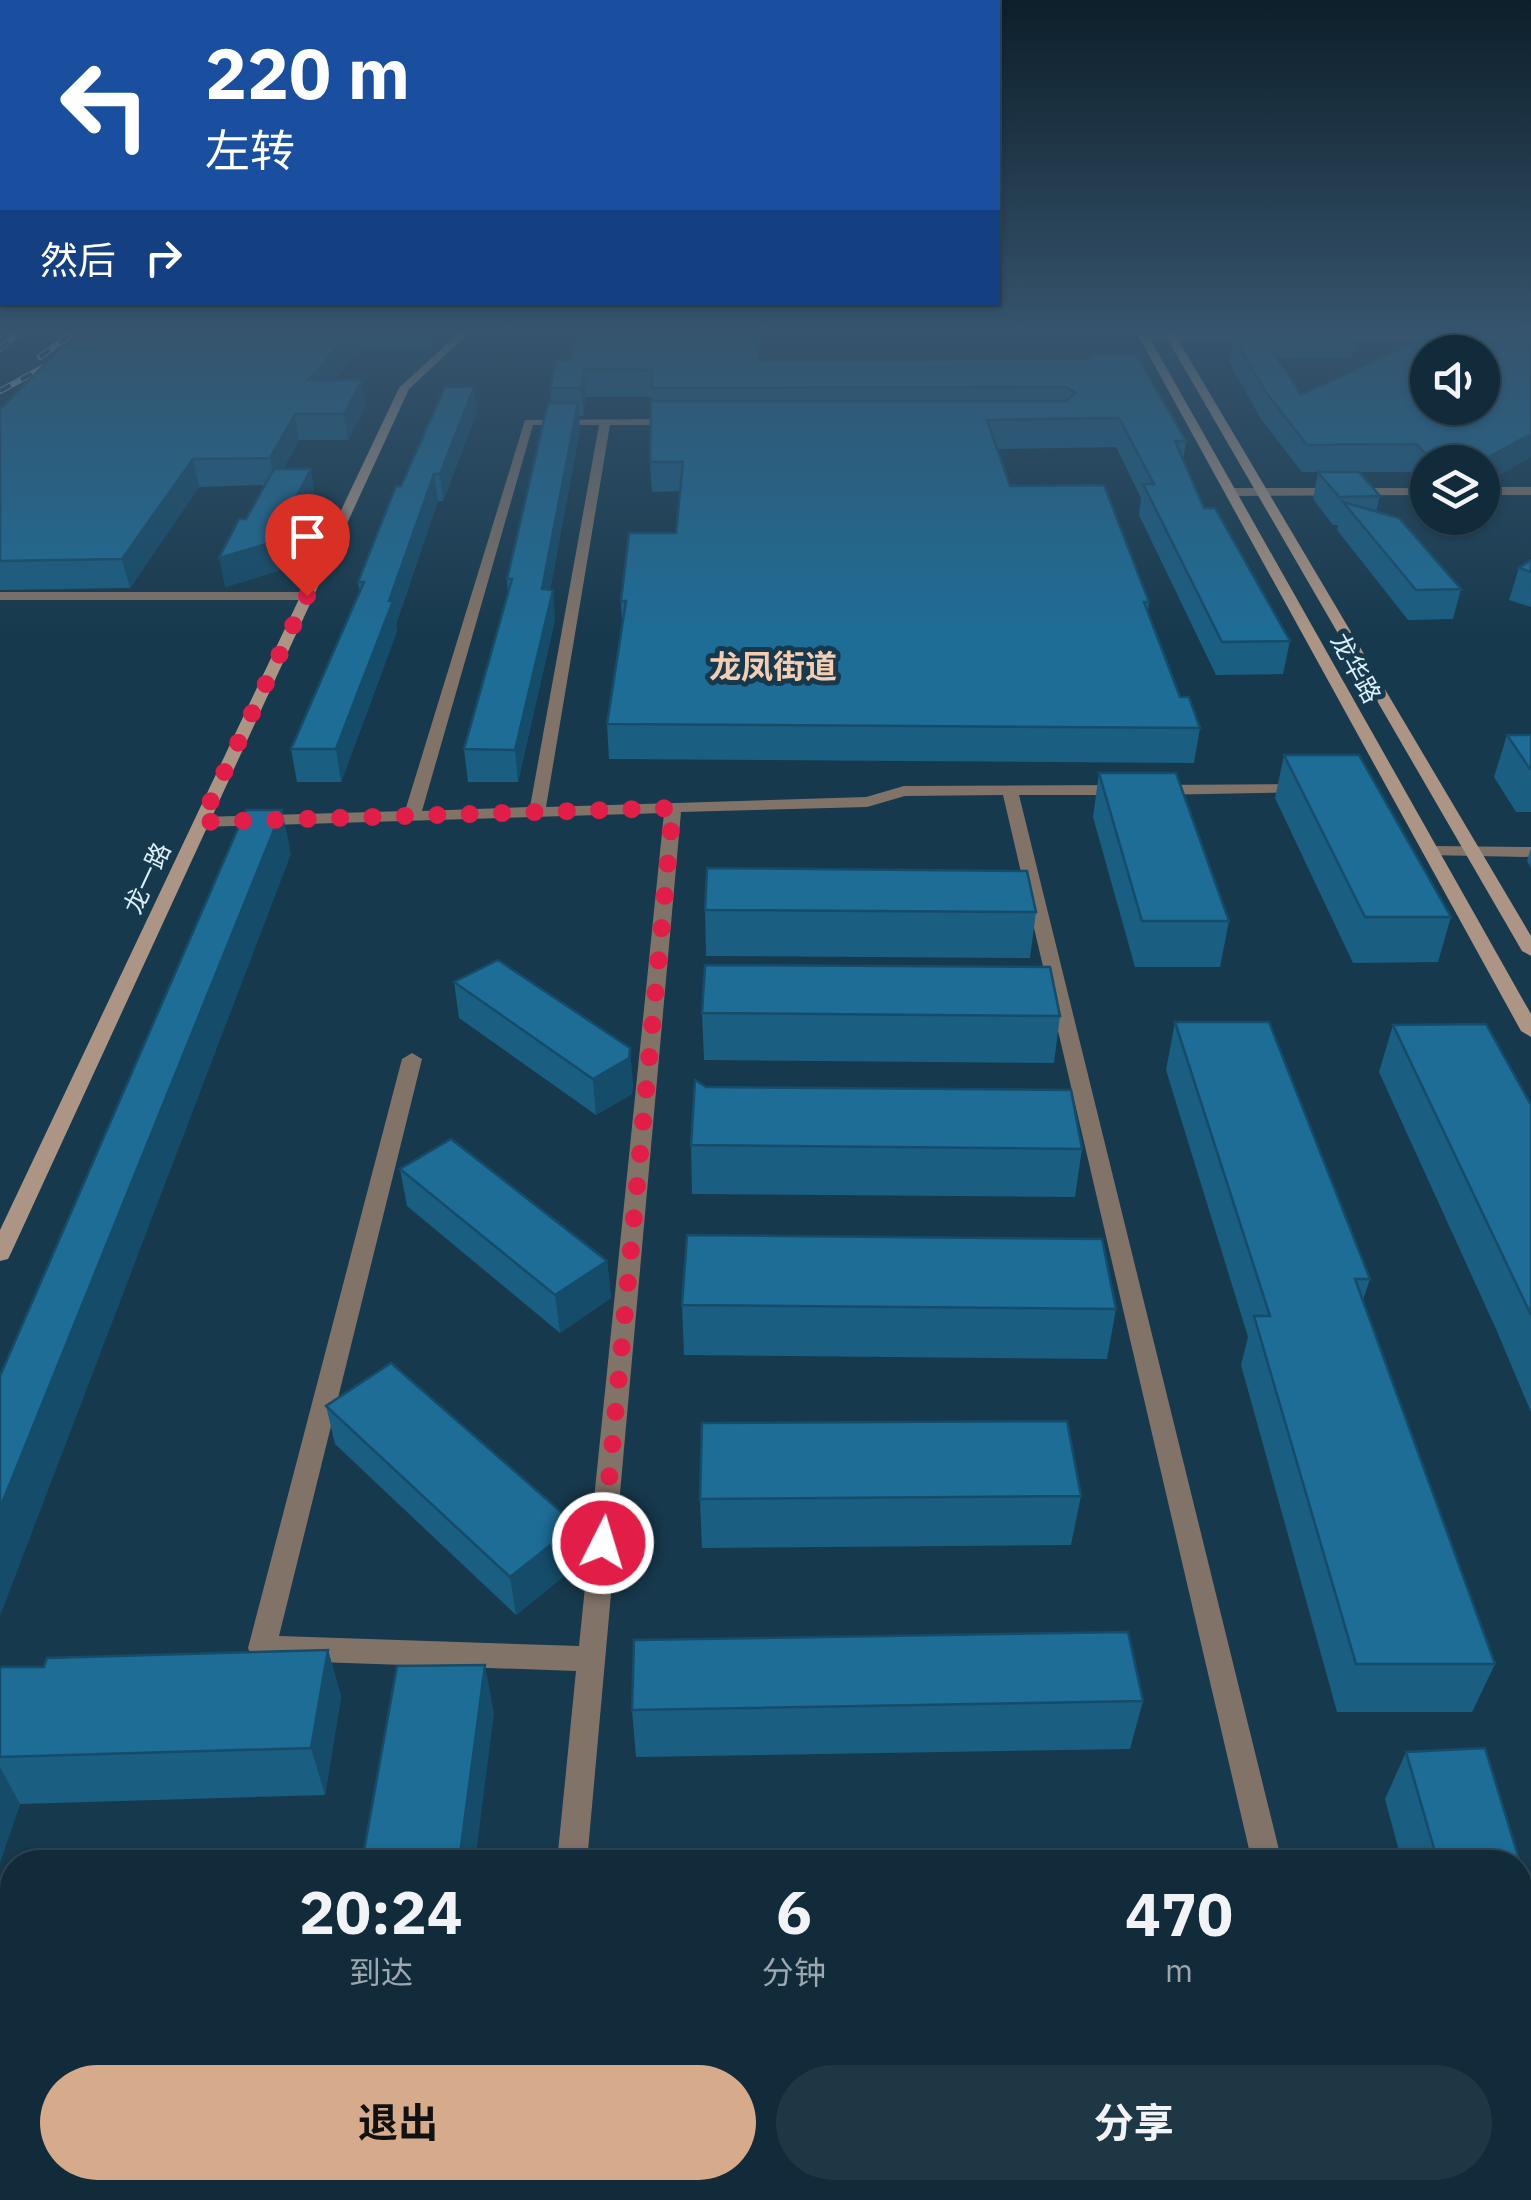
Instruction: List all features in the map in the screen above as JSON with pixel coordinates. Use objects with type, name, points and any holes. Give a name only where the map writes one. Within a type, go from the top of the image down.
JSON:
[{"type":"main road","name":"龙一路","points":[[0,1253],[384,431]]},
{"type":"main road","name":"龙华路","points":[[1198,431],[1531,1031]]},
{"type":"main road","points":[[1226,431],[1531,951]]},
{"type":"street","points":[[412,816],[526,431]]},
{"type":"street","points":[[537,812],[603,431]]},
{"type":"street","points":[[1500,491],[1531,490]]},
{"type":"street","points":[[1232,492],[1410,491]]},
{"type":"street","points":[[0,596],[307,596]]},
{"type":"street","points":[[1378,788],[1397,788]]},
{"type":"street","points":[[201,822],[867,802],[904,792],[1320,789]]},
{"type":"street","points":[[1010,791],[1265,1850]]},
{"type":"street","points":[[573,1850],[673,808]]},
{"type":"street","points":[[1433,851],[1531,852]]},
{"type":"street","points":[[412,1060],[262,1648],[592,1659]]},
{"type":"building","points":[[0,431],[286,431],[270,458],[193,459],[122,559],[0,561]]},
{"type":"building","points":[[426,431],[457,431],[440,474],[434,474],[389,601],[393,601],[336,749],[291,749],[364,582],[358,582],[396,486],[401,486]]},
{"type":"building","points":[[542,431],[573,431],[542,589],[553,590],[515,750],[464,749],[512,579],[507,579]]},
{"type":"building","points":[[651,431],[991,431],[1010,486],[1104,485],[1180,697],[1189,697],[1200,728],[607,724],[626,601],[621,601],[629,533],[676,533],[683,462],[650,462]]},
{"type":"building","points":[[1126,431],[1180,431],[1186,441],[1175,441],[1204,508],[1215,508],[1290,641],[1222,642],[1143,484],[1154,484]]},
{"type":"building","points":[[1296,431],[1531,431],[1500,451],[1500,445],[1307,445]]},
{"type":"building","points":[[274,469],[311,469],[273,542],[219,558],[239,519],[246,519]]},
{"type":"building","points":[[1318,472],[1359,472],[1380,496],[1339,497]]},
{"type":"building","points":[[1343,502],[1399,518],[1461,589],[1416,590]]},
{"type":"building","points":[[1531,560],[1531,572],[1519,568]]},
{"type":"building","points":[[1507,735],[1531,735],[1531,769],[1530,769]]},
{"type":"building","points":[[1284,755],[1359,755],[1451,917],[1365,917]]},
{"type":"building","points":[[1099,773],[1176,773],[1229,921],[1142,921]]},
{"type":"building","points":[[246,810],[282,810],[0,1508],[0,1376]]},
{"type":"building","points":[[707,868],[1027,871],[1036,912],[705,910]]},
{"type":"building","points":[[498,960],[630,1048],[629,1058],[593,1079],[454,982]]},
{"type":"building","points":[[705,965],[1050,967],[1060,1016],[702,1013]]},
{"type":"building","points":[[1175,1022],[1269,1022],[1370,1279],[1355,1279],[1495,1664],[1356,1664],[1254,1316],[1270,1316]]},
{"type":"building","points":[[1486,1024],[1531,1105],[1531,1315],[1393,1025]]},
{"type":"building","points":[[695,1080],[706,1087],[1071,1090],[1082,1149],[691,1145]]},
{"type":"building","points":[[451,1139],[607,1261],[555,1295],[400,1169]]},
{"type":"building","points":[[687,1235],[1102,1239],[1116,1309],[682,1305]]},
{"type":"building","points":[[391,1363],[576,1525],[510,1577],[326,1406]]},
{"type":"building","points":[[1067,1421],[1081,1496],[700,1499],[702,1423]]},
{"type":"building","points":[[1128,1632],[1143,1701],[632,1710],[634,1640]]},
{"type":"building","points":[[328,1650],[311,1748],[0,1757],[0,1667],[44,1667],[47,1658]]},
{"type":"building","points":[[485,1665],[461,1850],[364,1850],[397,1666]]},
{"type":"building","points":[[1485,1748],[1516,1850],[1435,1850],[1406,1752]]},
{"type":"district","name":"龙凤街道","points":[[773,667]]},
{"type":"route","points":[[307,596],[201,822],[673,808],[603,1543]]}]
